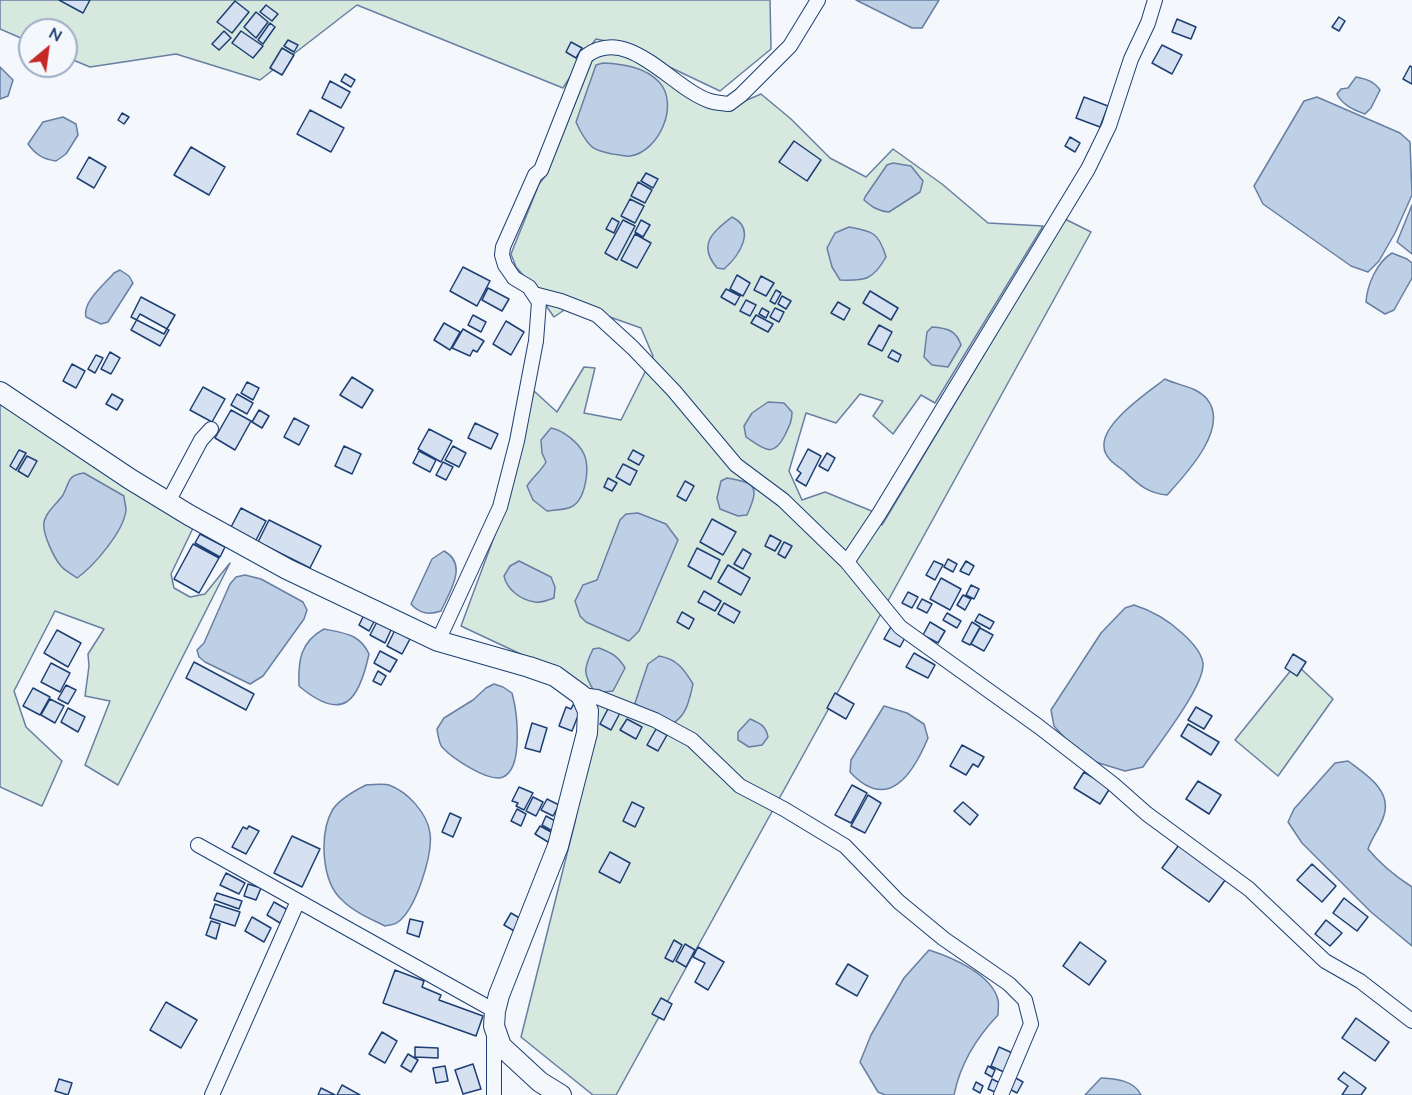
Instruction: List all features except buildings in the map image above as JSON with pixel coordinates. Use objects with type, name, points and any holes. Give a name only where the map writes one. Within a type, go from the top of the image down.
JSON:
[{"type":"street","points":[[438,641],[500,507],[518,441],[536,341],[539,302],[529,288],[514,278],[505,265],[502,255],[503,247],[535,175],[541,170],[586,56],[596,50],[613,47],[633,53],[654,63],[695,94],[711,102],[729,104],[790,46],[818,0]]},
{"type":"street","points":[[847,562],[879,514],[1088,170],[1110,126],[1131,58],[1148,23],[1155,0]]},
{"type":"street","points":[[534,294],[561,301],[597,315],[633,348],[674,391],[736,465],[783,500],[847,562],[900,627],[1038,726],[1113,784],[1147,814],[1249,888],[1325,961],[1360,981],[1412,1021]]},
{"type":"street","points":[[0,392],[168,502],[287,569],[438,641],[555,676],[581,695],[597,697],[655,720],[692,740],[740,786],[784,809],[845,846],[899,902],[944,939],[1009,984],[1025,1000],[1031,1024],[1001,1095]]},
{"type":"street","points":[[168,502],[201,440],[211,429]]},
{"type":"street","points":[[494,1095],[495,1018],[499,995],[561,835],[588,733],[588,711],[581,695]]},
{"type":"street","points":[[198,845],[298,901],[495,1018],[501,1046],[540,1082],[561,1095]]},
{"type":"street","points":[[212,1095],[298,901]]},
{"type":"shaded area","points":[[0,0],[770,0],[771,49],[720,91],[621,44],[596,39],[563,88],[357,5],[260,80],[176,54],[90,67],[78,62],[78,18],[18,18],[18,37],[0,29]]},
{"type":"shaded area","points":[[611,50],[653,65],[726,109],[761,94],[791,119],[830,158],[866,177],[893,149],[942,184],[988,223],[1043,226],[935,403],[921,395],[893,434],[873,416],[883,401],[860,394],[836,423],[806,413],[789,471],[802,500],[825,492],[879,514],[882,525],[1065,219],[1091,232],[616,1095],[593,1095],[521,1037],[575,822],[595,714],[576,680],[461,626],[500,521],[534,391],[557,412],[584,367],[595,368],[584,413],[621,420],[653,356],[641,328],[573,304],[554,317],[516,267],[511,254],[539,184],[547,174],[593,58]]},
{"type":"shaded area","points":[[0,397],[194,526],[171,574],[174,588],[190,597],[205,594],[230,563],[118,785],[85,765],[110,701],[85,696],[89,666],[88,654],[104,629],[55,611],[14,691],[26,727],[62,761],[42,806],[0,787]]},
{"type":"shaded area","points":[[1296,664],[1333,699],[1278,776],[1235,740]]},
{"type":"water","points":[[856,0],[939,0],[922,28],[912,28]]},
{"type":"water","points":[[603,63],[626,65],[647,73],[659,82],[665,91],[667,114],[663,126],[650,146],[640,153],[626,156],[595,149],[586,141],[576,122],[596,65]]},
{"type":"water","points":[[0,67],[13,80],[8,96],[0,99]]},
{"type":"water","points":[[1356,77],[1370,81],[1380,90],[1371,108],[1365,114],[1345,104],[1337,94],[1341,89],[1348,88]]},
{"type":"water","points":[[1317,97],[1400,133],[1410,142],[1412,195],[1379,261],[1368,272],[1351,266],[1263,204],[1254,186],[1304,101]]},
{"type":"water","points":[[63,117],[76,124],[78,135],[66,154],[56,161],[40,156],[28,144],[43,122]]},
{"type":"water","points":[[893,163],[911,166],[923,181],[920,192],[889,212],[882,211],[864,200],[887,165]]},
{"type":"water","points":[[1412,205],[1412,254],[1397,242]]},
{"type":"water","points":[[732,217],[743,228],[743,243],[730,264],[724,269],[717,268],[711,260],[708,245],[714,233]]},
{"type":"water","points":[[849,227],[874,234],[881,243],[886,257],[877,270],[867,278],[840,280],[832,267],[827,248],[835,233]]},
{"type":"water","points":[[1392,253],[1412,263],[1412,278],[1394,310],[1385,314],[1366,302],[1368,288],[1374,275],[1382,262]]},
{"type":"water","points":[[120,270],[129,276],[133,283],[108,322],[101,324],[86,317],[87,305],[91,299],[114,273]]},
{"type":"water","points":[[932,327],[950,331],[961,345],[948,367],[932,365],[924,357],[927,332]]},
{"type":"water","points":[[1165,379],[1203,395],[1213,411],[1213,423],[1203,450],[1167,495],[1148,490],[1138,484],[1111,461],[1104,446],[1105,437],[1118,418]]},
{"type":"water","points":[[768,402],[784,403],[792,412],[791,421],[781,442],[768,450],[746,437],[744,426],[752,413]]},
{"type":"water","points":[[551,428],[575,441],[584,454],[587,467],[583,491],[576,503],[566,509],[547,511],[533,500],[527,486],[546,462],[542,453],[541,440]]},
{"type":"water","points":[[84,473],[124,496],[126,510],[114,538],[92,565],[77,578],[63,568],[55,557],[47,539],[44,522],[49,511],[63,495],[72,477]]},
{"type":"water","points":[[727,478],[750,484],[753,488],[753,498],[747,515],[738,516],[720,509],[717,498],[721,481]]},
{"type":"water","points":[[638,513],[666,524],[678,540],[639,631],[629,641],[586,622],[580,616],[575,601],[583,585],[597,580],[620,520],[626,514]]},
{"type":"water","points":[[444,551],[455,563],[456,571],[452,588],[441,611],[421,612],[411,604],[432,559]]},
{"type":"water","points":[[519,561],[551,577],[555,587],[554,598],[535,602],[520,597],[511,590],[504,576],[510,566]]},
{"type":"water","points":[[245,575],[261,579],[303,602],[307,610],[304,619],[263,676],[250,684],[205,662],[199,657],[197,650],[204,643],[230,584],[236,577]]},
{"type":"water","points":[[1134,605],[1154,613],[1177,628],[1195,646],[1203,663],[1202,673],[1189,700],[1143,767],[1125,771],[1089,760],[1072,746],[1054,726],[1051,710],[1101,633],[1125,608]]},
{"type":"water","points":[[324,629],[345,633],[356,638],[369,654],[360,684],[354,694],[347,702],[338,705],[328,704],[299,686],[300,660],[305,646]]},
{"type":"water","points":[[599,648],[614,655],[625,668],[613,691],[595,693],[586,676],[586,667],[593,649]]},
{"type":"water","points":[[659,656],[679,666],[693,684],[684,713],[670,725],[635,703],[648,664]]},
{"type":"water","points":[[494,684],[512,693],[517,725],[514,763],[510,772],[497,778],[480,773],[447,752],[440,743],[437,729],[444,718]]},
{"type":"water","points":[[884,706],[907,713],[924,724],[928,738],[915,764],[898,784],[887,789],[876,789],[864,784],[850,772],[851,760]]},
{"type":"water","points":[[750,719],[766,730],[768,737],[762,745],[749,747],[738,740],[738,732]]},
{"type":"water","points":[[1348,761],[1381,790],[1384,798],[1383,819],[1368,849],[1388,870],[1412,887],[1412,946],[1371,912],[1302,843],[1288,822],[1294,809],[1335,763]]},
{"type":"water","points":[[387,784],[410,798],[425,818],[430,833],[429,854],[417,894],[405,915],[397,923],[385,926],[357,912],[335,892],[326,869],[324,856],[326,831],[333,809],[352,792],[366,785]]},
{"type":"water","points":[[929,950],[959,962],[988,982],[998,1000],[998,1015],[970,1052],[960,1073],[954,1095],[885,1095],[878,1092],[860,1062],[871,1035],[904,978]]},
{"type":"water","points":[[1101,1078],[1129,1083],[1141,1095],[1085,1095]]}]
